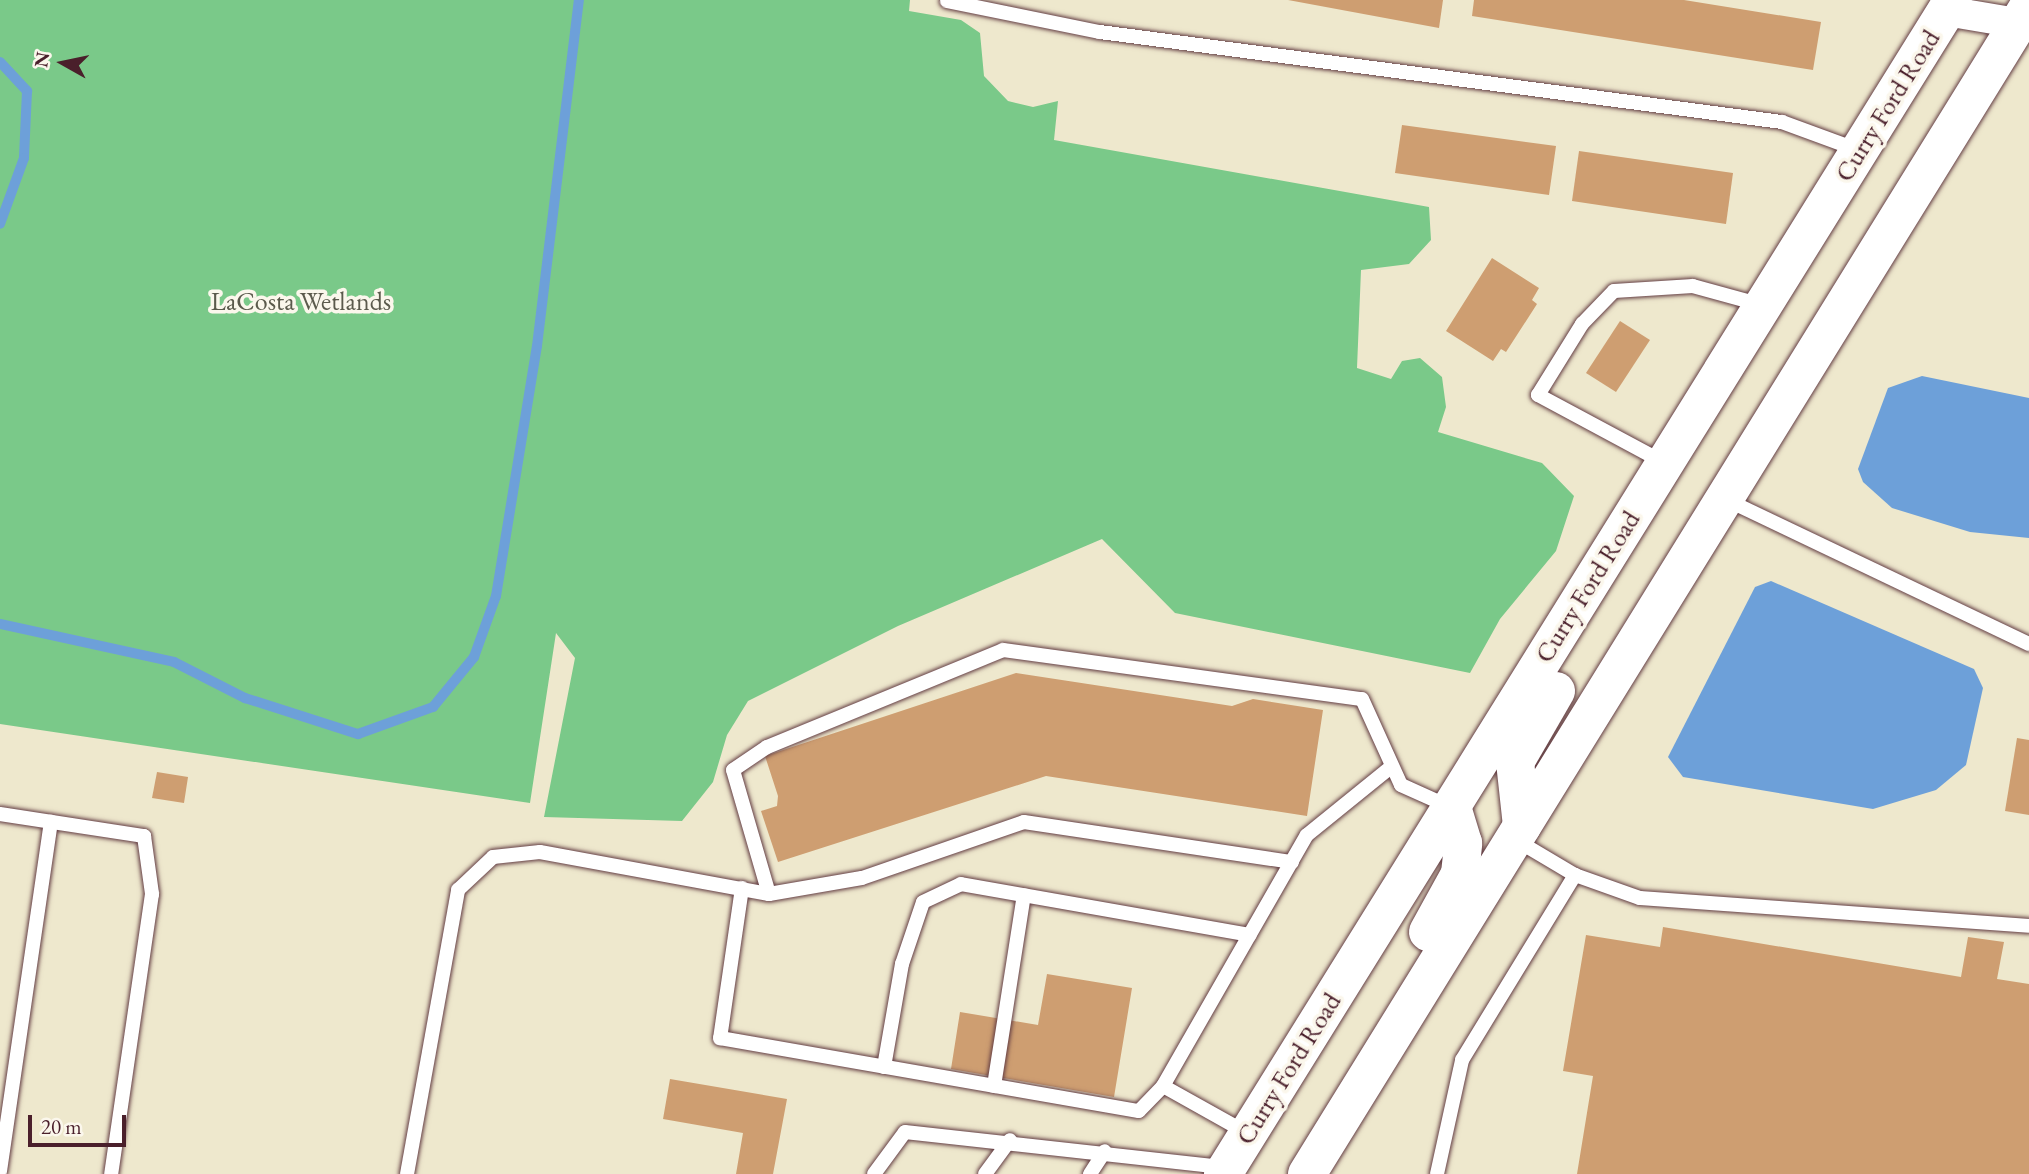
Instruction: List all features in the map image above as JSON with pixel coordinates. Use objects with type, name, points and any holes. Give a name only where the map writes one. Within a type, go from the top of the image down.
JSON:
[{"type":"main road","name":"Curry Ford Road","points":[[1225,1170],[1950,6]]},
{"type":"main road","points":[[1307,1174],[1724,499],[2026,18]]},
{"type":"main road","points":[[1518,833],[1515,762],[1630,571],[1665,463]]},
{"type":"main road","points":[[1294,1174],[1302,1138],[1460,874],[1463,843],[1452,808]]},
{"type":"street","points":[[1950,6],[2026,18]]},
{"type":"lane","points":[[947,1],[1100,32],[1782,122],[1860,150]]},
{"type":"lane","points":[[1665,463],[1538,395],[1582,324],[1614,291],[1693,286],[1763,306]]},
{"type":"lane","points":[[1724,499],[2029,644]]},
{"type":"lane","points":[[769,894],[733,770],[767,747],[1003,650],[1362,699],[1401,786],[1452,808]]},
{"type":"lane","points":[[741,888],[720,1038],[1139,1111],[1163,1086],[1307,835],[1391,767]]},
{"type":"lane","points":[[0,814],[144,836],[152,894],[111,1174]]},
{"type":"lane","points":[[0,1171],[51,822]]},
{"type":"lane","points":[[407,1174],[458,890],[493,857],[540,852],[769,894],[862,878],[1024,822],[1292,862]]},
{"type":"lane","points":[[1518,833],[1575,875],[1640,898],[2029,926]]},
{"type":"lane","points":[[1437,1174],[1462,1060],[1575,875]]},
{"type":"lane","points":[[884,1067],[902,964],[923,902],[961,884],[1250,935]]},
{"type":"lane","points":[[994,1086],[1022,894]]},
{"type":"lane","points":[[1163,1086],[1248,1134]]},
{"type":"lane","points":[[874,1174],[905,1132],[1105,1151],[1225,1170]]},
{"type":"lane","points":[[985,1174],[1010,1140]]},
{"type":"lane","points":[[1090,1174],[1105,1151]]},
{"type":"green space","name":"LaCosta Wetlands","points":[[0,0],[910,0],[909,11],[961,20],[980,33],[984,76],[1008,101],[1033,107],[1058,101],[1054,140],[1429,207],[1431,240],[1409,264],[1361,270],[1357,368],[1391,379],[1402,361],[1420,358],[1442,377],[1446,407],[1438,432],[1542,463],[1574,496],[1556,551],[1500,619],[1470,673],[1175,613],[1102,539],[898,626],[748,701],[727,735],[713,782],[682,821],[544,817],[575,658],[556,633],[530,803],[0,724]]},
{"type":"water","points":[[1922,376],[2029,398],[2029,538],[1970,532],[1892,508],[1863,482],[1858,469],[1888,388]]},
{"type":"water","points":[[1771,581],[1974,669],[1983,688],[1966,765],[1936,790],[1873,809],[1683,777],[1668,757],[1755,587]]},
{"type":"building","points":[[1288,0],[1443,0],[1439,28]]},
{"type":"building","points":[[1474,0],[1684,0],[1821,22],[1813,70],[1472,16]]},
{"type":"building","points":[[1402,125],[1556,146],[1549,195],[1395,173]]},
{"type":"building","points":[[1579,151],[1733,173],[1726,224],[1572,201]]},
{"type":"building","points":[[1492,258],[1539,288],[1532,300],[1537,304],[1506,352],[1501,349],[1493,361],[1446,331]]},
{"type":"building","points":[[1620,321],[1650,340],[1616,392],[1586,373]]},
{"type":"building","points":[[1016,673],[1232,706],[1253,699],[1323,710],[1307,816],[1046,776],[778,862],[761,811],[777,806],[778,796],[765,756]]},
{"type":"building","points":[[2017,738],[2029,740],[2029,815],[2005,811]]},
{"type":"building","points":[[157,772],[188,777],[184,803],[152,798]]},
{"type":"building","points":[[1663,927],[1961,977],[1968,937],[2004,942],[1997,979],[2029,984],[2029,1174],[1577,1174],[1593,1076],[1563,1071],[1586,935],[1660,947]]},
{"type":"building","points":[[1047,974],[1132,988],[1114,1097],[951,1069],[960,1012],[1038,1025]]},
{"type":"building","points":[[670,1079],[787,1099],[773,1174],[736,1174],[743,1133],[663,1119]]},
{"type":"waterway","points":[[0,624],[174,662],[245,698],[358,734],[433,707],[474,657],[496,596],[537,346],[579,0]]},
{"type":"waterway","points":[[0,62],[27,91],[24,158],[0,224]]}]
